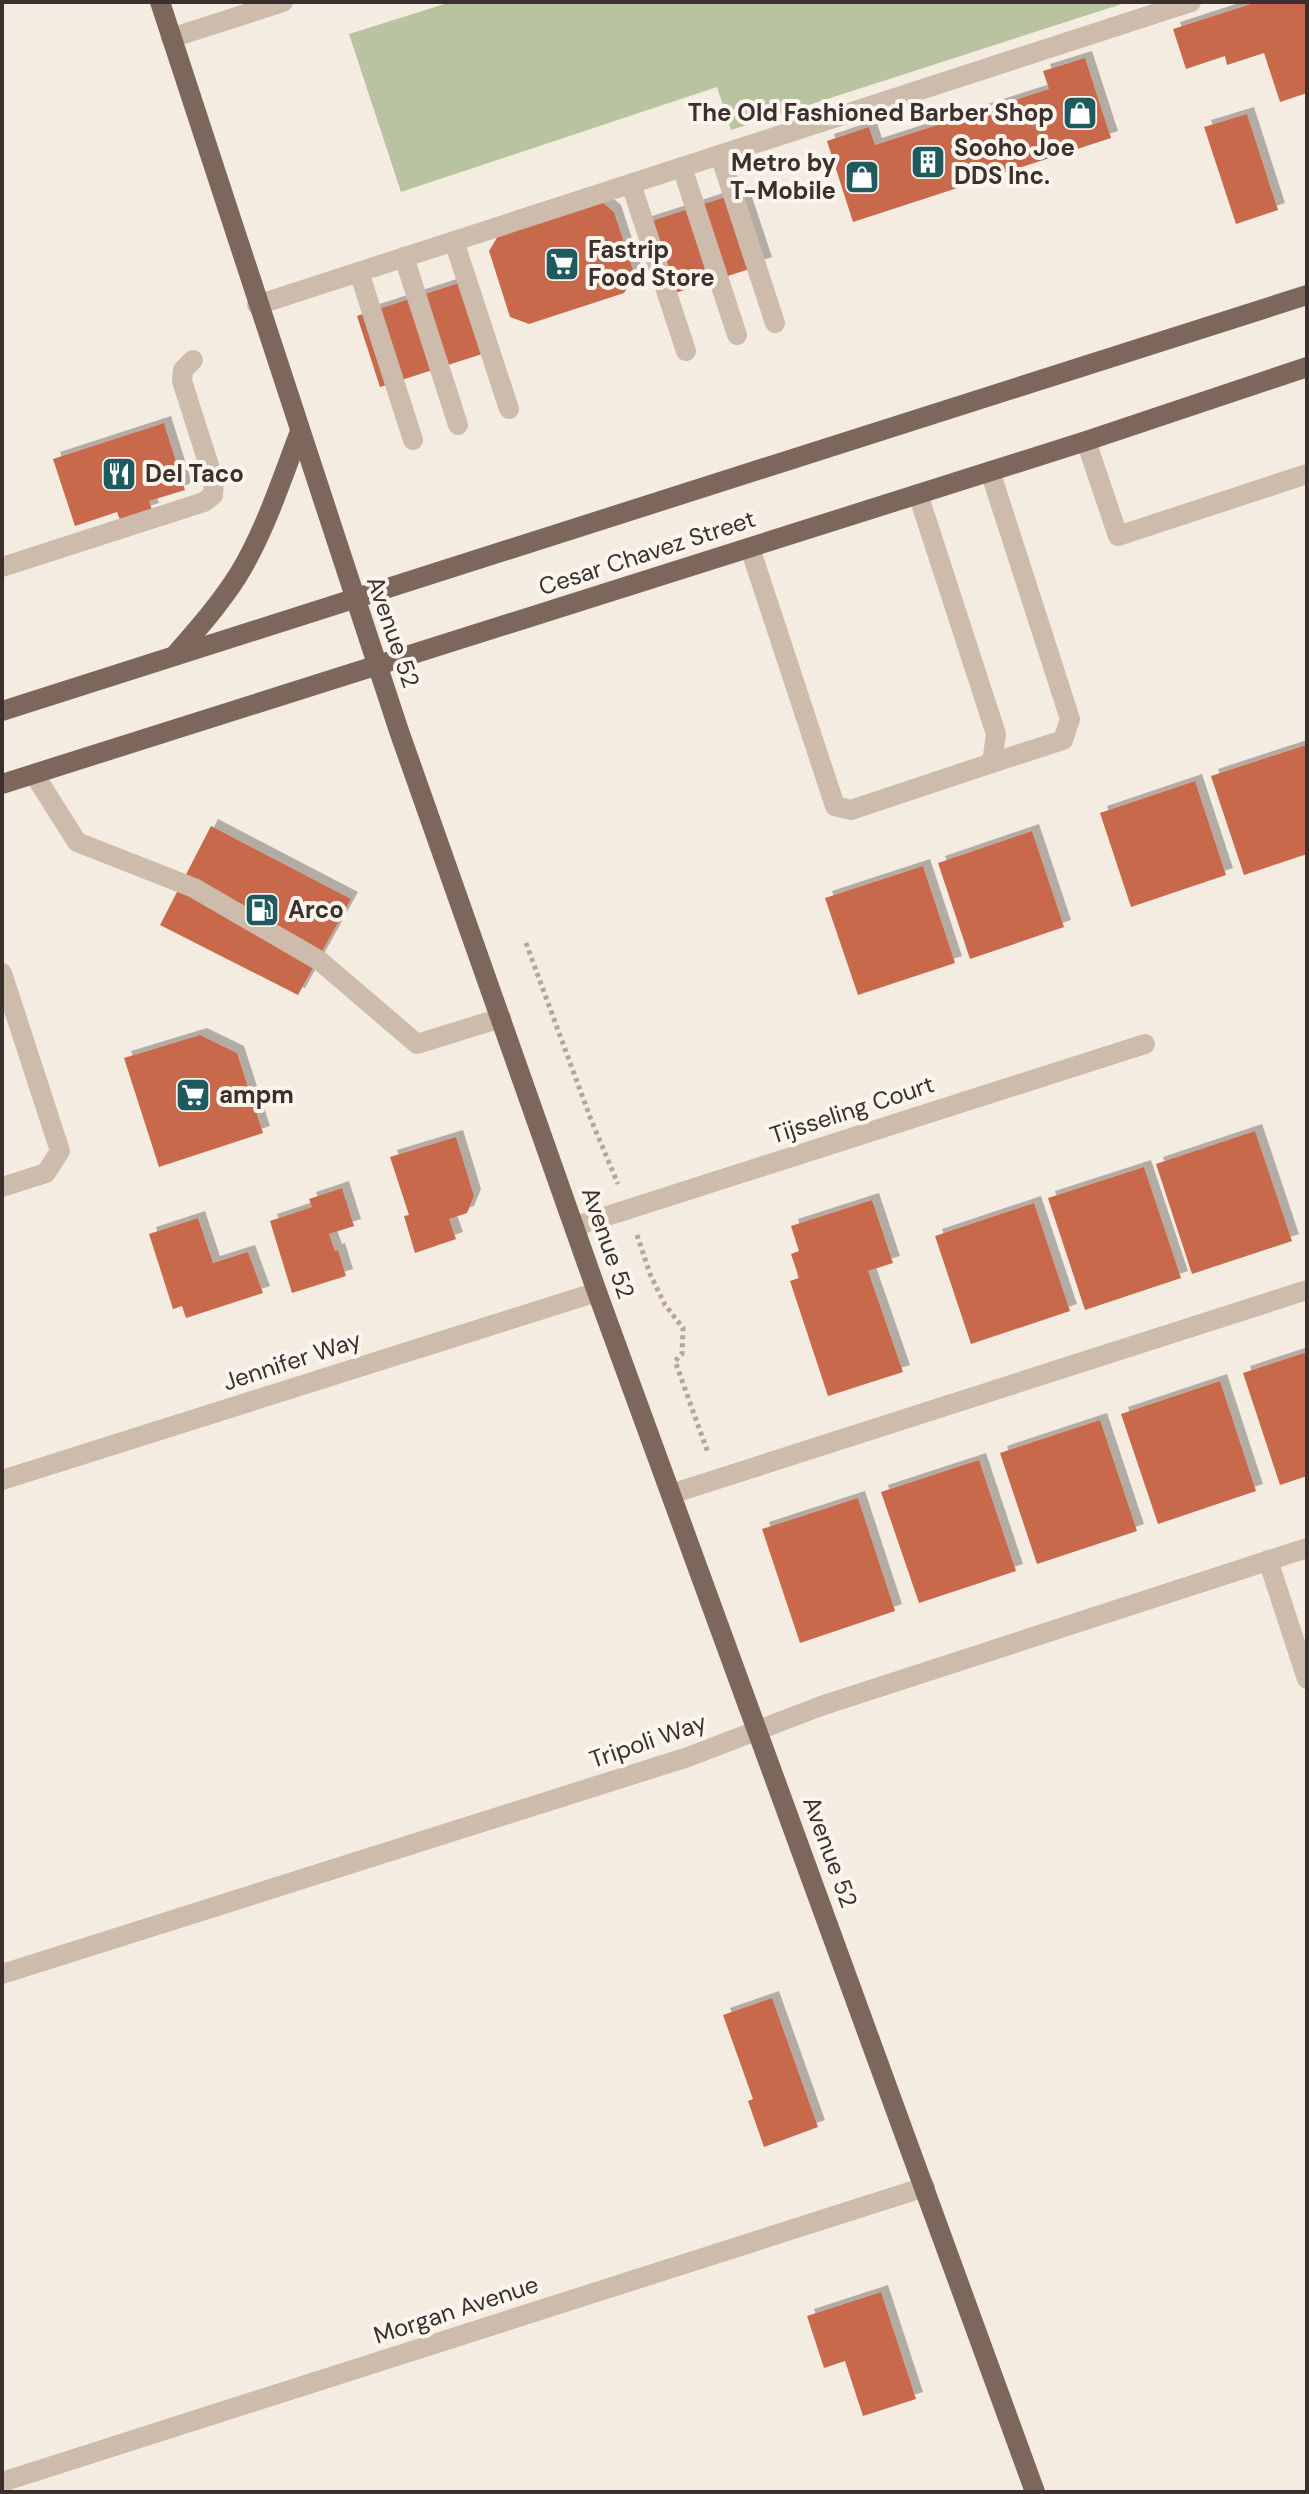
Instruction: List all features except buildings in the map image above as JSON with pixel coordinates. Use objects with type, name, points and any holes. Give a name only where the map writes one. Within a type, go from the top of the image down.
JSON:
[{"type":"main road","name":"Avenue 52","points":[[160,2],[377,667],[597,1292],[1035,2492]]},
{"type":"main road","name":"Cesar Chavez Street","points":[[2,711],[1307,295]]},
{"type":"main road","name":"Cesar Chavez Street","points":[[2,784],[1086,441],[1307,367]]},
{"type":"main road","points":[[174,656],[212,612],[238,575],[299,434]]},
{"type":"street","points":[[171,38],[283,2]]},
{"type":"street","points":[[257,305],[1191,2]]},
{"type":"street","points":[[720,155],[775,323]]},
{"type":"street","points":[[682,167],[737,335]]},
{"type":"street","points":[[631,184],[686,351]]},
{"type":"street","points":[[454,241],[509,409]]},
{"type":"street","points":[[404,257],[458,425]]},
{"type":"street","points":[[359,272],[413,440]]},
{"type":"street","points":[[2,567],[204,502],[213,495],[214,481],[182,381],[183,370],[193,360]]},
{"type":"street","points":[[1086,441],[1118,536],[1307,474]]},
{"type":"street","points":[[750,548],[835,806],[851,810],[1063,740],[1070,719],[990,471]]},
{"type":"street","points":[[918,494],[996,734],[992,763]]},
{"type":"street","points":[[34,774],[77,842],[194,888],[320,961],[417,1044],[501,1018]]},
{"type":"street","points":[[2,973],[60,1151],[46,1173],[2,1187]]},
{"type":"street","name":"Tijsseling Court","points":[[576,1226],[1145,1044]]},
{"type":"street","points":[[671,1494],[1307,1290]]},
{"type":"street","name":"Jennifer Way","points":[[2,1480],[597,1292]]},
{"type":"street","name":"Tripoli Way","points":[[2,1974],[688,1757],[836,1701],[1307,1548]]},
{"type":"street","points":[[1268,1560],[1307,1679]]},
{"type":"street","name":"Morgan Avenue","points":[[2,2482],[925,2187]]},
{"type":"green space","points":[[451,2],[1128,2],[731,130],[717,87],[401,192],[349,34]]},
{"type":"place","name":"The Old Fashioned Barber Shop","points":[[1080,113]]},
{"type":"place","name":"Sooho Joe DDS Inc.","points":[[928,162]]},
{"type":"place","name":"Metro by T-Mobile","points":[[862,177]]},
{"type":"place","name":"Fastrip Food Store","points":[[562,264]]},
{"type":"place","name":"Del Taco","points":[[119,474]]},
{"type":"place","name":"Arco","points":[[262,910]]},
{"type":"place","name":"ampm","points":[[193,1095]]}]
